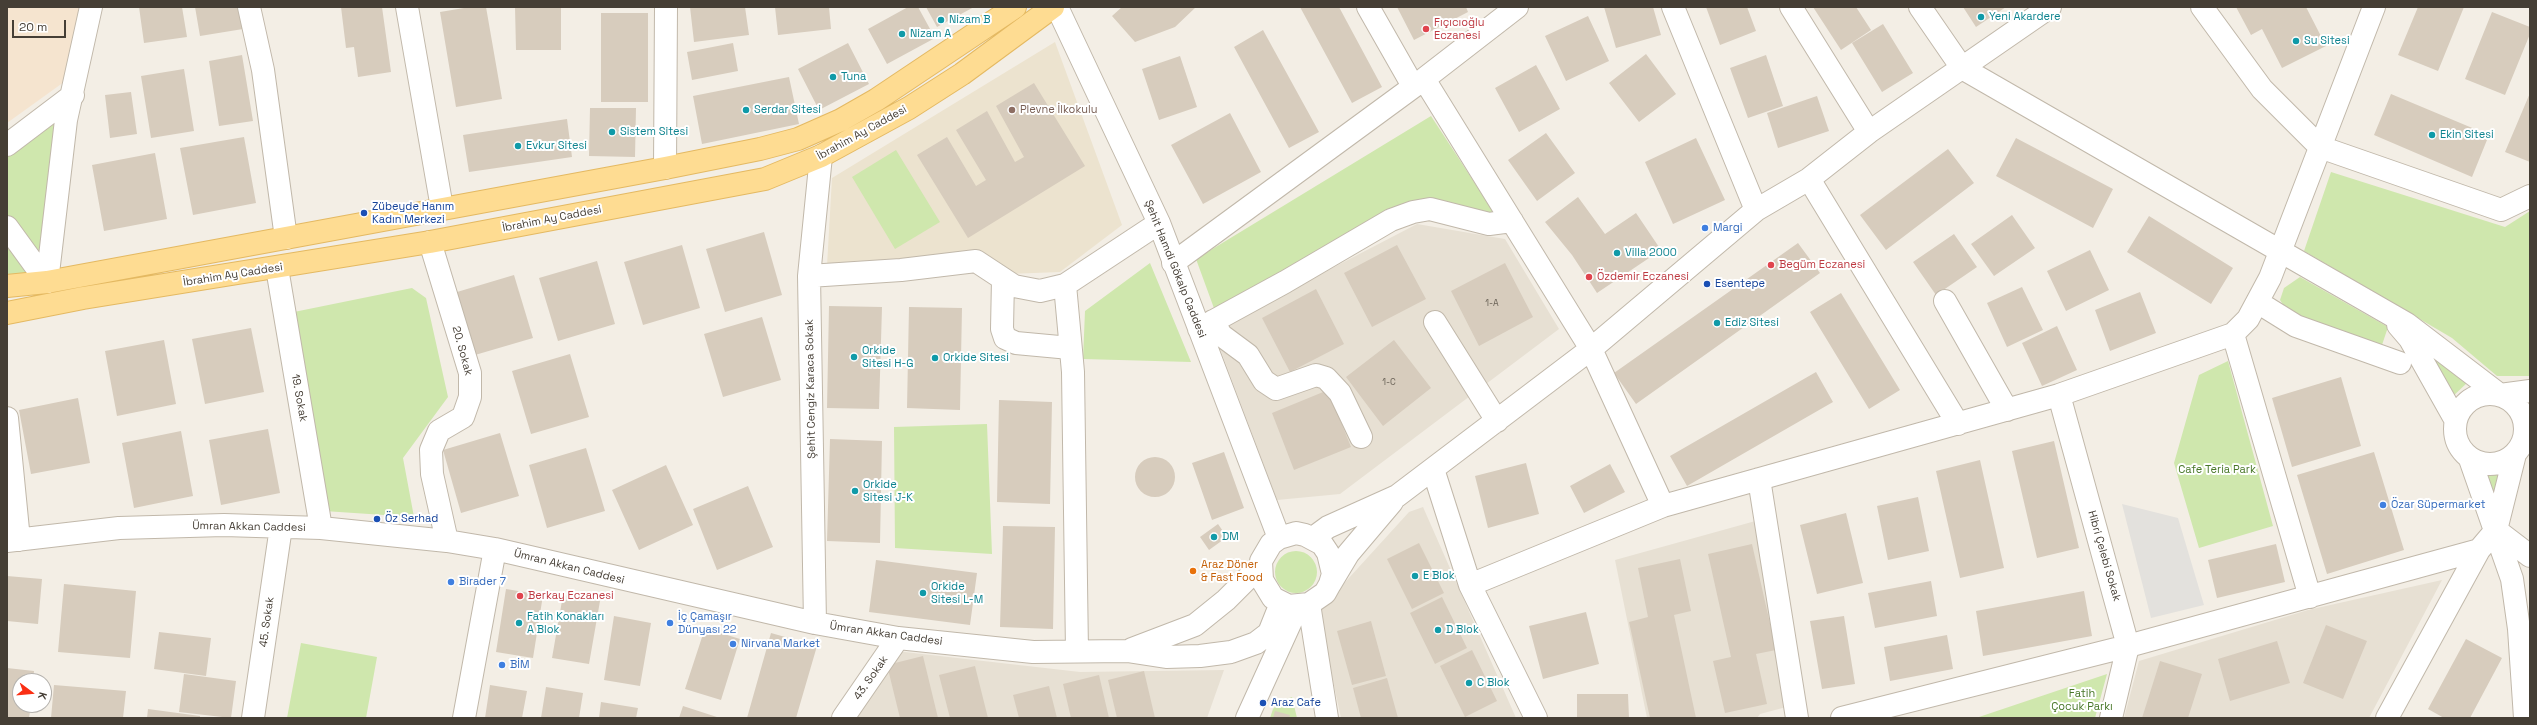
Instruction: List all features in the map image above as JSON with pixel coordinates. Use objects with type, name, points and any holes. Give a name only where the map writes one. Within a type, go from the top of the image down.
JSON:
[{"type":"main road","name":"İbrahim Ay Caddesi","points":[[7,286],[47,282],[665,168],[760,149],[798,139],[841,120],[943,57],[1015,7]]},
{"type":"main road","name":"İbrahim Ay Caddesi","points":[[7,313],[83,298],[277,268],[430,242],[765,179],[821,156],[909,108],[962,74],[1053,7]]},
{"type":"street","points":[[47,282],[66,120],[73,95],[91,7]]},
{"type":"street","points":[[249,7],[263,70],[286,238]]},
{"type":"street","points":[[407,7],[442,208]]},
{"type":"street","points":[[665,168],[666,7]]},
{"type":"street","name":"Şehit Hamdi Gökalp Caddesi","points":[[1057,7],[1158,223],[1173,263],[1206,325],[1279,538]]},
{"type":"street","points":[[1368,7],[1512,221],[1590,349],[1663,506]]},
{"type":"street","points":[[1479,36],[1496,7]]},
{"type":"street","points":[[1173,263],[1419,82],[1517,7]]},
{"type":"street","points":[[1673,7],[1756,210]]},
{"type":"street","points":[[1792,7],[1869,132]]},
{"type":"street","points":[[1920,7],[1962,68],[2386,312],[2439,346],[2500,394],[2511,400],[2522,413],[2527,431],[2515,454],[2496,530],[2479,550],[2387,718]]},
{"type":"street","points":[[1127,651],[1166,657],[1200,656],[1231,652],[1256,643],[1269,633],[1296,605],[1318,600],[1361,538],[1397,496],[1590,349],[1756,210],[1809,179],[1869,132],[2050,7]]},
{"type":"street","points":[[2202,7],[2262,89],[2320,147],[2501,210],[2530,196]]},
{"type":"street","points":[[1470,586],[1663,506],[2059,395],[2233,334],[2248,319],[2258,303],[2281,252],[2374,7]]},
{"type":"street","points":[[7,145],[73,95]]},
{"type":"street","name":"Şehit Cengiz Karaca Sokak","points":[[814,623],[809,276],[821,156]]},
{"type":"street","points":[[1809,179],[1958,424]]},
{"type":"street","points":[[1361,437],[1340,393],[1326,378],[1316,375],[1276,389],[1264,381],[1248,355],[1206,325],[1390,220],[1413,212],[1430,209],[1489,224],[1512,221]]},
{"type":"street","points":[[809,276],[901,270],[976,261],[1014,286],[1040,290],[1065,285],[1158,223]]},
{"type":"street","points":[[7,227],[47,282]]},
{"type":"street","name":"20. Sokak","points":[[430,242],[470,373],[470,397],[462,417],[439,431],[431,450],[432,474],[447,541]]},
{"type":"street","name":"19. Sokak","points":[[277,268],[321,528]]},
{"type":"street","points":[[1003,279],[1002,329],[1005,338],[1016,343],[1070,348]]},
{"type":"street","points":[[1065,285],[1073,372],[1077,651]]},
{"type":"street","points":[[1945,302],[2007,410]]},
{"type":"street","points":[[2258,303],[2296,326],[2400,363]]},
{"type":"street","points":[[2386,312],[2410,339],[2456,419]]},
{"type":"street","points":[[1435,322],[1497,421]]},
{"type":"street","points":[[2233,334],[2310,597]]},
{"type":"street","points":[[2525,718],[2525,628],[2512,579],[2470,459],[2460,449],[2456,441],[2456,419],[2463,404],[2477,395],[2530,391]]},
{"type":"street","name":"Hibri Çelebi Sokak","points":[[2059,395],[2128,646],[2111,718]]},
{"type":"street","points":[[7,418],[13,540]]},
{"type":"street","points":[[2470,459],[2482,463],[2493,464],[2504,461],[2515,454]]},
{"type":"street","points":[[1433,469],[1470,586],[1536,718]]},
{"type":"street","points":[[1759,479],[1797,718]]},
{"type":"street","points":[[1313,538],[1328,527],[1397,496]]},
{"type":"street","name":"Ümran Akkan Caddesi","points":[[13,540],[120,528],[224,525],[321,528],[447,541],[495,549],[814,623],[898,638],[1033,652],[1127,651]]},
{"type":"street","name":"45. Sokak","points":[[253,718],[281,527]]},
{"type":"street","points":[[2496,530],[2530,556]]},
{"type":"street","points":[[1327,718],[1296,605],[1266,590],[1260,570],[1265,552],[1279,538],[1296,533],[1313,538],[1328,553],[1333,574],[1330,584]]},
{"type":"street","points":[[464,718],[495,549]]},
{"type":"street","points":[[1842,718],[2128,646],[2479,550]]},
{"type":"street","points":[[1127,651],[1195,625],[1226,600],[1252,574],[1260,570]]},
{"type":"street","points":[[1247,718],[1296,605]]},
{"type":"street","name":"43. Sokak","points":[[843,718],[898,638]]},
{"type":"shaded area","points":[[7,7],[80,7],[64,82],[7,123]]},
{"type":"shaded area","name":"Plevne İlkokulu","points":[[1055,42],[1122,225],[1060,272],[1008,274],[827,266],[832,178]]},
{"type":"shaded area","points":[[1417,224],[1505,239],[1559,329],[1340,494],[1277,500],[1213,330]]},
{"type":"shaded area","points":[[2122,504],[2178,518],[2204,605],[2151,618]]},
{"type":"shaded area","points":[[1423,507],[1516,718],[1341,718],[1318,612],[1409,512]]},
{"type":"shaded area","points":[[1759,520],[1790,706],[1760,714],[1757,718],[1647,718],[1615,560]]},
{"type":"shaded area","points":[[2442,580],[2369,718],[2124,718],[2139,661],[2308,610]]},
{"type":"shaded area","points":[[896,651],[1080,672],[1224,670],[1207,718],[854,718]]},
{"type":"green space","points":[[73,95],[47,282],[7,286],[7,145]]},
{"type":"green space","points":[[1431,116],[1495,214],[1422,201],[1215,311],[1196,259]]},
{"type":"green space","points":[[896,150],[940,222],[895,249],[852,177]]},
{"type":"green space","points":[[2331,172],[2505,227],[2530,211],[2530,376],[2497,376],[2452,338],[2304,251]]},
{"type":"green space","points":[[1150,263],[1191,362],[1083,359],[1085,311]]},
{"type":"green space","points":[[2300,277],[2388,327],[2381,348],[2291,317],[2280,300],[2284,288]]},
{"type":"green space","points":[[412,288],[426,298],[448,397],[403,458],[414,517],[324,511],[289,313]]},
{"type":"green space","points":[[2416,335],[2468,382],[2451,398]]},
{"type":"green space","name":"Cafe Teria Park","points":[[2228,361],[2273,526],[2199,548],[2174,463],[2199,375]]},
{"type":"green space","points":[[987,424],[992,554],[895,548],[894,427]]},
{"type":"green space","points":[[2500,471],[2491,500],[2482,475]]},
{"type":"green space","points":[[1292,551],[1300,551],[1311,557],[1317,568],[1317,576],[1311,587],[1300,593],[1292,593],[1281,587],[1275,576],[1275,568],[1281,557]]},
{"type":"green space","points":[[301,643],[377,657],[366,718],[287,718]]},
{"type":"green space","name":"Fatih Çocuk Parkı","points":[[2107,674],[2095,718],[1976,718]]},
{"type":"green space","points":[[1292,697],[1297,718],[1270,718],[1273,709],[1281,701]]},
{"type":"building","points":[[139,7],[182,7],[187,37],[144,43]]},
{"type":"building","points":[[195,7],[239,7],[243,29],[200,36]]},
{"type":"building","points":[[341,7],[382,7],[391,72],[358,77],[354,47],[346,48]]},
{"type":"building","points":[[470,7],[486,7],[502,99],[456,107],[440,12]]},
{"type":"building","points":[[515,7],[561,7],[561,50],[516,50]]},
{"type":"building","points":[[690,7],[745,7],[749,35],[694,42]]},
{"type":"building","points":[[775,7],[829,7],[831,29],[778,35]]},
{"type":"building","name":"Nizam A","points":[[908,7],[918,7],[935,38],[887,64],[868,29]]},
{"type":"building","name":"Nizam B","points":[[926,7],[974,7],[937,27]]},
{"type":"building","points":[[1122,7],[1196,7],[1175,27],[1135,42],[1112,16]]},
{"type":"building","points":[[1300,7],[1339,7],[1382,87],[1352,103]]},
{"type":"building","points":[[1397,7],[1466,7],[1468,12],[1414,40]]},
{"type":"building","points":[[1604,7],[1653,7],[1661,35],[1616,48]]},
{"type":"building","points":[[1706,7],[1747,7],[1756,31],[1720,45]]},
{"type":"building","points":[[1813,7],[1856,7],[1871,30],[1841,50]]},
{"type":"building","name":"Yeni Akardere","points":[[1963,7],[2006,7],[1976,27]]},
{"type":"building","name":"Su Sitesi","points":[[2236,7],[2306,7],[2326,46],[2282,68],[2262,29],[2251,35]]},
{"type":"building","points":[[2418,7],[2464,7],[2438,71],[2398,55]]},
{"type":"building","points":[[2492,12],[2530,27],[2530,34],[2505,95],[2465,79]]},
{"type":"building","points":[[601,13],[648,13],[648,102],[601,102]]},
{"type":"building","points":[[1588,16],[1609,61],[1566,81],[1545,36]]},
{"type":"building","points":[[1883,24],[1913,73],[1882,92],[1852,43]]},
{"type":"building","points":[[1263,30],[1319,132],[1289,148],[1234,47]]},
{"type":"building","points":[[733,43],[738,71],[692,80],[687,52]]},
{"type":"building","name":"Tuna","points":[[848,43],[869,84],[819,110],[798,69]]},
{"type":"building","points":[[1646,54],[1676,94],[1639,122],[1609,83]]},
{"type":"building","points":[[242,55],[253,121],[219,126],[209,61]]},
{"type":"building","points":[[1766,55],[1783,106],[1748,118],[1730,68]]},
{"type":"building","points":[[1180,56],[1197,107],[1159,120],[1142,69]]},
{"type":"building","points":[[1536,65],[1560,109],[1519,132],[1495,88]]},
{"type":"building","points":[[184,69],[194,131],[151,138],[141,76]]},
{"type":"building","name":"Serdar Sitesi","points":[[789,77],[799,124],[702,144],[693,96]]},
{"type":"building","points":[[1034,83],[1085,166],[968,238],[917,155],[947,137],[976,186],[986,180],[956,130],[987,111],[1015,162],[1024,157],[996,106]]},
{"type":"building","points":[[131,92],[137,134],[110,138],[105,95]]},
{"type":"building","points":[[2530,93],[2530,162],[2505,152]]},
{"type":"building","name":"Ekin Sitesi","points":[[2391,94],[2489,135],[2472,177],[2374,135]]},
{"type":"building","points":[[1817,96],[1829,131],[1778,148],[1767,113]]},
{"type":"building","name":"Sistem Sitesi","points":[[590,108],[636,108],[635,157],[589,156]]},
{"type":"building","points":[[1230,113],[1261,172],[1203,204],[1171,145]]},
{"type":"building","name":"Evkur Sitesi","points":[[567,119],[572,157],[469,172],[463,135]]},
{"type":"building","points":[[1546,133],[1575,173],[1537,201],[1508,160]]},
{"type":"building","points":[[244,137],[256,203],[193,215],[180,148]]},
{"type":"building","points":[[1696,138],[1725,200],[1673,224],[1645,162]]},
{"type":"building","points":[[2016,138],[2113,189],[2093,228],[1996,176]]},
{"type":"building","points":[[1948,149],[1974,183],[1886,250],[1860,215]]},
{"type":"building","points":[[155,153],[167,219],[104,231],[92,165]]},
{"type":"building","name":"Villa 2000","points":[[1578,197],[1605,234],[1636,213],[1661,250],[1597,293],[1572,255],[1545,222]]},
{"type":"building","points":[[2012,215],[2035,248],[1994,276],[1971,244]]},
{"type":"building","points":[[2149,216],[2233,268],[2211,304],[2127,252]]},
{"type":"building","points":[[764,232],[782,295],[725,312],[706,249]]},
{"type":"building","points":[[1954,234],[1977,267],[1936,295],[1913,262]]},
{"type":"building","name":"Ediz Sitesi","points":[[1798,243],[1820,273],[1636,404],[1614,373]]},
{"type":"building","points":[[682,245],[700,308],[643,325],[624,262]]},
{"type":"building","points":[[1397,245],[1426,299],[1372,327],[1344,273]]},
{"type":"building","points":[[2090,250],[2109,290],[2066,311],[2047,271]]},
{"type":"building","points":[[597,261],[615,324],[558,341],[539,278]]},
{"type":"building","points":[[1505,263],[1533,317],[1479,346],[1451,291]]},
{"type":"building","points":[[514,275],[533,338],[475,355],[457,292]]},
{"type":"building","points":[[2022,287],[2043,330],[2007,347],[1987,303]]},
{"type":"building","points":[[1316,289],[1344,344],[1290,372],[1262,318]]},
{"type":"building","points":[[2140,292],[2156,333],[2110,351],[2095,310]]},
{"type":"building","points":[[1841,293],[1900,390],[1869,409],[1810,312]]},
{"type":"building","name":"Orkide Sitesi H-G","points":[[829,306],[882,307],[879,409],[827,408]]},
{"type":"building","name":"Orkide Sitesi","points":[[909,307],[962,308],[960,410],[907,408]]},
{"type":"building","points":[[762,317],[781,380],[723,397],[704,334]]},
{"type":"building","points":[[2057,326],[2077,370],[2042,386],[2022,343]]},
{"type":"building","points":[[251,328],[264,392],[205,404],[192,339]]},
{"type":"building","points":[[164,340],[176,404],[117,416],[105,351]]},
{"type":"building","points":[[1394,340],[1431,388],[1383,426],[1346,377]]},
{"type":"building","points":[[570,354],[589,417],[531,434],[512,371]]},
{"type":"building","points":[[1816,372],[1833,402],[1687,486],[1670,456]]},
{"type":"building","points":[[2341,377],[2361,446],[2292,467],[2272,398]]},
{"type":"building","points":[[1328,390],[1351,447],[1294,470],[1272,413]]},
{"type":"building","points":[[78,398],[90,463],[31,474],[19,410]]},
{"type":"building","points":[[999,400],[1052,402],[1050,504],[997,502]]},
{"type":"building","points":[[268,429],[280,493],[221,505],[209,440]]},
{"type":"building","points":[[181,431],[193,496],[134,508],[122,443]]},
{"type":"building","points":[[500,433],[519,496],[461,513],[443,450]]},
{"type":"building","name":"Orkide Sitesi J-K","points":[[830,439],[882,441],[880,543],[827,541]]},
{"type":"building","points":[[2054,441],[2079,548],[2037,558],[2012,451]]},
{"type":"building","points":[[586,448],[605,511],[547,528],[529,465]]},
{"type":"building","points":[[1224,452],[1244,508],[1212,520],[1192,463]]},
{"type":"building","points":[[2374,452],[2404,550],[2327,574],[2297,475]]},
{"type":"building","points":[[1159,457],[1166,460],[1172,466],[1175,477],[1174,485],[1166,494],[1159,497],[1151,497],[1144,494],[1136,485],[1135,473],[1138,466],[1147,458]]},
{"type":"building","points":[[1980,460],[2004,568],[1960,578],[1936,471]]},
{"type":"building","points":[[1526,463],[1539,514],[1488,528],[1475,476]]},
{"type":"building","points":[[1610,464],[1625,492],[1584,513],[1570,486]]},
{"type":"building","points":[[666,465],[693,525],[639,550],[612,490]]},
{"type":"building","points":[[748,486],[773,547],[717,570],[693,509]]},
{"type":"building","points":[[1918,497],[1929,551],[1888,560],[1877,506]]},
{"type":"building","points":[[1846,513],[1863,583],[1817,594],[1800,525]]},
{"type":"building","name":"DM","points":[[1218,524],[1227,537],[1209,550],[1200,537]]},
{"type":"building","points":[[1003,526],[1055,527],[1053,629],[1000,627]]},
{"type":"building","name":"E Blok","points":[[1419,543],[1444,593],[1412,609],[1387,559]]},
{"type":"building","points":[[1752,544],[1776,650],[1756,654],[1767,704],[1725,713],[1713,661],[1731,657],[1708,554]]},
{"type":"building","points":[[2276,544],[2285,582],[2217,598],[2208,560]]},
{"type":"building","points":[[1680,559],[1691,611],[1674,615],[1696,718],[1650,718],[1629,622],[1648,617],[1638,568]]},
{"type":"building","name":"Orkide Sitesi L-M","points":[[876,560],[977,573],[970,625],[869,612]]},
{"type":"building","points":[[7,576],[42,579],[38,624],[7,621]]},
{"type":"building","points":[[1931,581],[1937,616],[1875,628],[1868,593]]},
{"type":"building","points":[[64,584],[136,591],[130,658],[58,652]]},
{"type":"building","name":"Fatih Konakları A Blok","points":[[506,589],[543,595],[533,658],[496,652]]},
{"type":"building","points":[[2084,591],[2092,636],[1983,656],[1976,611]]},
{"type":"building","points":[[563,595],[600,601],[589,664],[552,658]]},
{"type":"building","name":"D Blok","points":[[1442,597],[1467,648],[1435,664],[1410,613]]},
{"type":"building","points":[[1586,612],[1599,664],[1543,679],[1529,626]]},
{"type":"building","points":[[614,616],[651,623],[640,686],[604,680]]},
{"type":"building","points":[[1844,616],[1855,684],[1822,689],[1810,621]]},
{"type":"building","points":[[1371,621],[1386,676],[1352,685],[1337,631]]},
{"type":"building","points":[[2326,625],[2367,641],[2343,699],[2303,683]]},
{"type":"building","points":[[705,628],[740,639],[721,700],[685,689]]},
{"type":"building","points":[[159,632],[211,638],[206,676],[154,669]]},
{"type":"building","points":[[771,633],[817,646],[796,718],[747,718]]},
{"type":"building","points":[[1947,635],[1953,669],[1890,681],[1884,647]]},
{"type":"building","points":[[2466,639],[2502,658],[2470,718],[2444,718],[2428,709]]},
{"type":"building","points":[[2277,641],[2290,683],[2230,701],[2218,659]]},
{"type":"building","name":"C Blok","points":[[1472,650],[1497,701],[1465,717],[1440,666]]},
{"type":"building","points":[[923,656],[938,718],[900,718],[887,665]]},
{"type":"building","points":[[2160,661],[2202,674],[2188,718],[2142,718]]},
{"type":"building","points":[[975,666],[988,718],[950,718],[939,675]]},
{"type":"building","points":[[7,668],[34,671],[34,673],[12,673],[12,713],[30,713],[29,718],[7,718]]},
{"type":"building","points":[[1144,671],[1155,718],[1117,718],[1108,680]]},
{"type":"building","points":[[184,674],[236,681],[231,718],[179,712]]},
{"type":"building","points":[[1099,675],[1109,718],[1071,718],[1063,684]]},
{"type":"building","points":[[1387,678],[1398,718],[1361,718],[1353,688]]},
{"type":"building","points":[[54,685],[126,691],[123,718],[51,718]]},
{"type":"building","points":[[490,685],[527,691],[522,718],[485,718]]},
{"type":"building","points":[[1049,686],[1057,718],[1019,718],[1013,695]]},
{"type":"building","points":[[546,687],[583,693],[579,718],[541,718]]},
{"type":"building","points":[[1577,694],[1628,694],[1629,718],[1577,718]]},
{"type":"building","points":[[601,702],[638,708],[636,718],[599,718]]},
{"type":"building","points":[[683,706],[720,718],[679,718]]},
{"type":"building","points":[[148,709],[200,716],[200,718],[147,718]]},
{"type":"building","points":[[1275,711],[1290,715],[1289,718],[1273,718]]},
{"type":"place","name":"Yeni Akardere","points":[[1981,17]]},
{"type":"place","name":"Nizam B","points":[[941,20]]},
{"type":"place","name":"Fıçıcıoğlu Eczanesi","points":[[1426,29]]},
{"type":"place","name":"Nizam A","points":[[902,34]]},
{"type":"place","name":"Su Sitesi","points":[[2296,41]]},
{"type":"place","name":"Tuna","points":[[833,77]]},
{"type":"place","name":"Serdar Sitesi","points":[[746,110]]},
{"type":"place","name":"Plevne İlkokulu","points":[[1012,110]]},
{"type":"place","name":"Sistem Sitesi","points":[[612,132]]},
{"type":"place","name":"Ekin Sitesi","points":[[2432,135]]},
{"type":"place","name":"Evkur Sitesi","points":[[518,146]]},
{"type":"place","name":"Zübeyde Hanım Kadın Merkezi","points":[[364,213]]},
{"type":"place","name":"Margi","points":[[1705,228]]},
{"type":"place","name":"Villa 2000","points":[[1617,253]]},
{"type":"place","name":"Begüm Eczanesi","points":[[1771,265]]},
{"type":"place","name":"Özdemir Eczanesi","points":[[1589,277]]},
{"type":"place","name":"Esentepe","points":[[1707,284]]},
{"type":"place","name":"Ediz Sitesi","points":[[1717,323]]},
{"type":"place","name":"Orkide Sitesi H-G","points":[[854,357]]},
{"type":"place","name":"Orkide Sitesi","points":[[935,358]]},
{"type":"place","name":"Orkide Sitesi J-K","points":[[855,491]]},
{"type":"place","name":"Özar Süpermarket","points":[[2383,505]]},
{"type":"place","name":"Öz Serhad","points":[[377,519]]},
{"type":"place","name":"DM","points":[[1214,537]]},
{"type":"place","name":"Araz Döner & Fast Food","points":[[1193,571]]},
{"type":"place","name":"E Blok","points":[[1415,576]]},
{"type":"place","name":"Birader 7","points":[[451,582]]},
{"type":"place","name":"Orkide Sitesi L-M","points":[[923,593]]},
{"type":"place","name":"Berkay Eczanesi","points":[[520,596]]},
{"type":"place","name":"Fatih Konakları A Blok","points":[[519,623]]},
{"type":"place","name":"İç Çamaşır Dünyası 22","points":[[670,623]]},
{"type":"place","name":"D Blok","points":[[1438,630]]},
{"type":"place","name":"Nirvana Market","points":[[733,644]]},
{"type":"place","name":"BİM","points":[[502,665]]},
{"type":"place","name":"C Blok","points":[[1469,683]]},
{"type":"place","name":"Araz Cafe","points":[[1263,703]]}]
